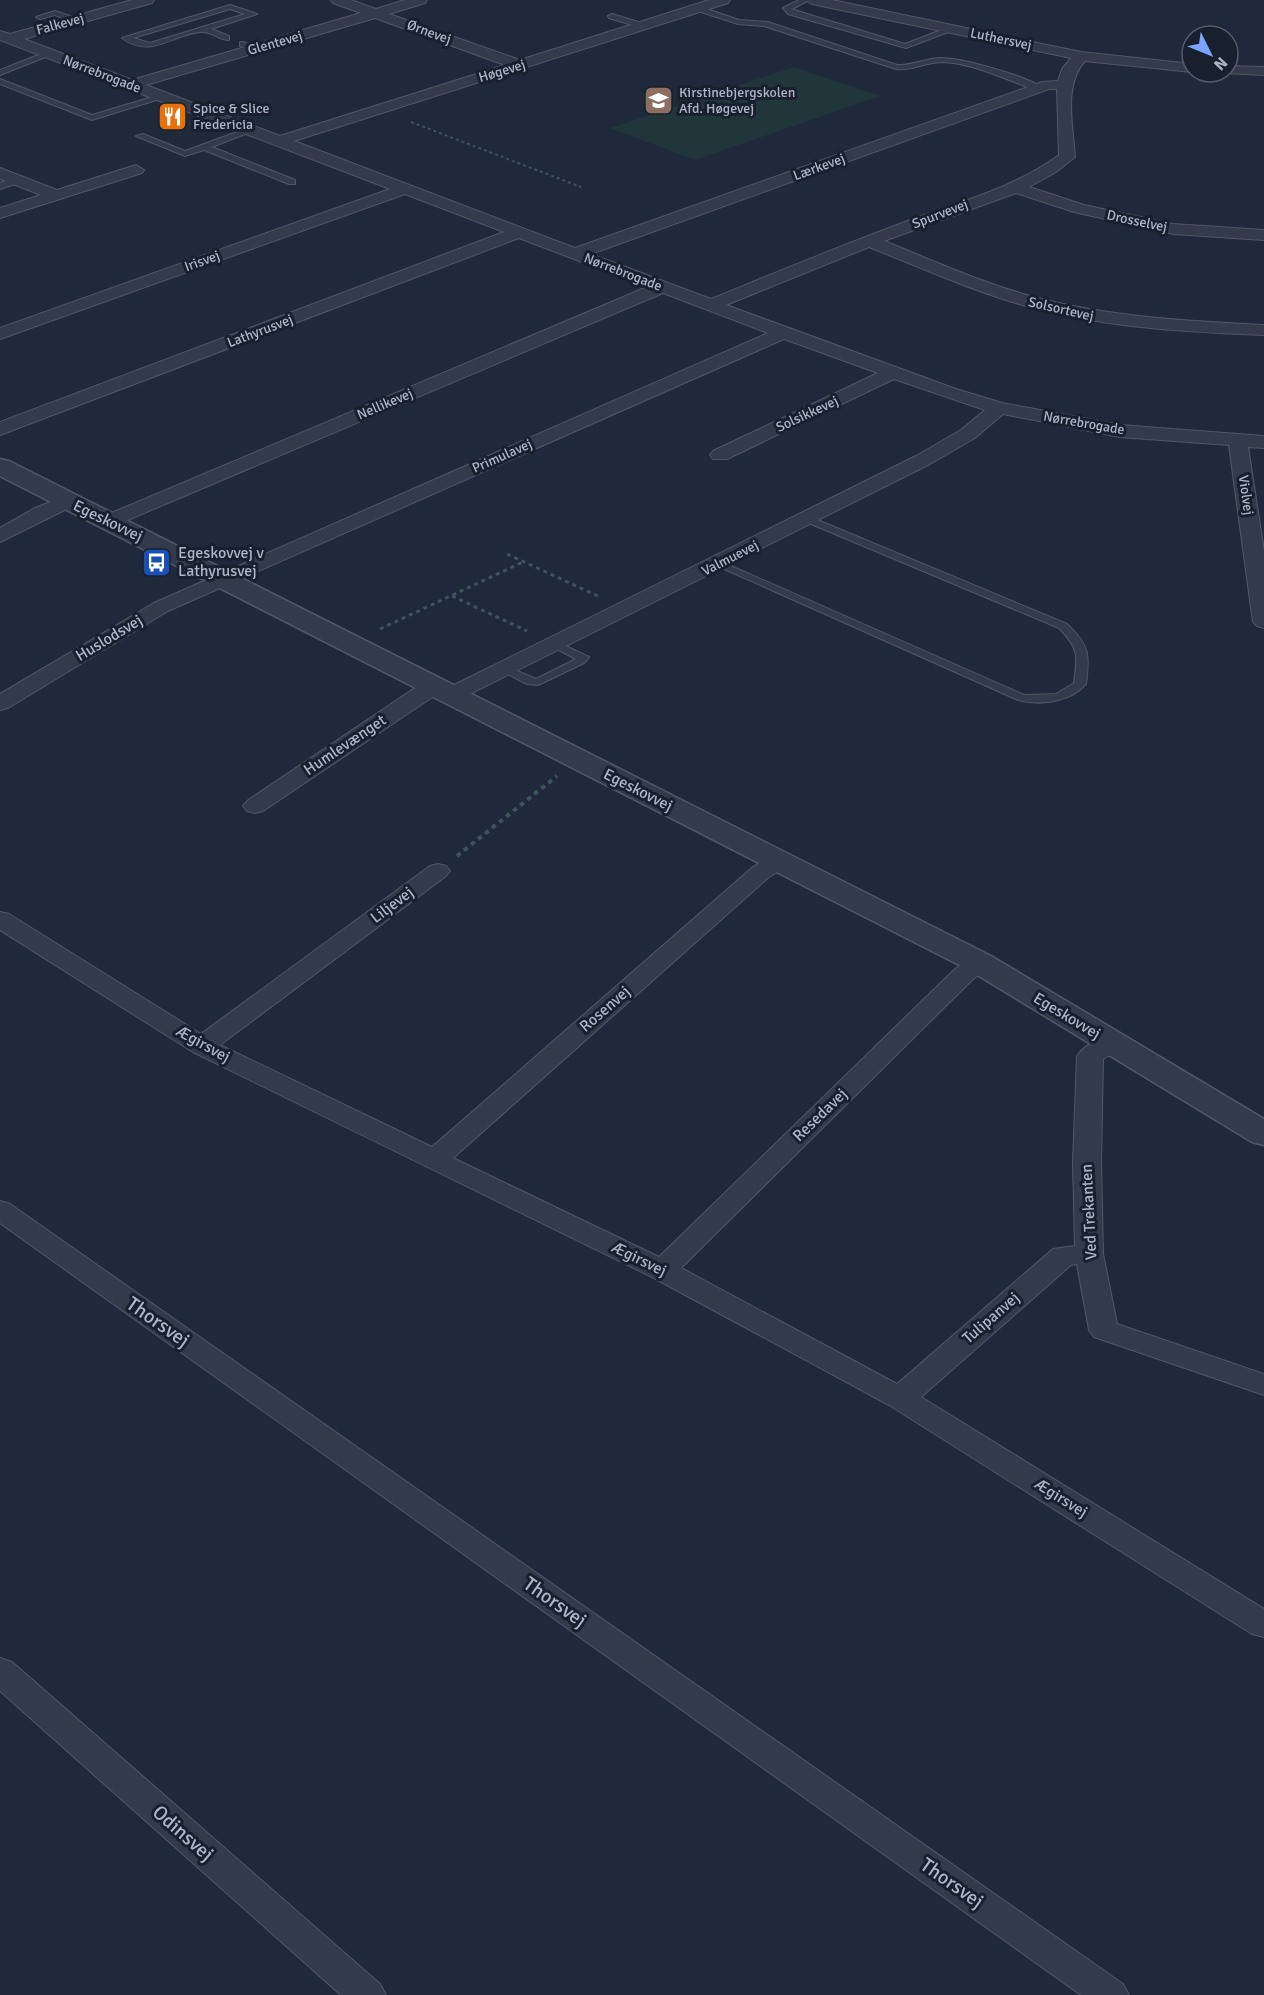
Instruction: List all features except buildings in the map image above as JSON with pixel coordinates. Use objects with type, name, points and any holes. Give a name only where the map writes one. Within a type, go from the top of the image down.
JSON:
[{"type":"street","name":"Falkevej","points":[[4,37],[147,0]]},
{"type":"street","name":"Ørnevej","points":[[338,0],[520,65]]},
{"type":"street","name":"Glentevej","points":[[131,85],[249,46],[420,0]]},
{"type":"street","name":"Høgevej","points":[[280,141],[723,0]]},
{"type":"street","name":"Luthersvej","points":[[812,0],[1081,56],[1180,67]]},
{"type":"street","name":"Nørrebrogade","points":[[4,37],[782,333],[999,408],[1120,430],[1264,441]]},
{"type":"street","points":[[1064,85],[1069,69],[1081,56]]},
{"type":"street","points":[[1240,70],[1264,71]]},
{"type":"street","name":"Lærkevej","points":[[574,254],[1047,85],[1064,85]]},
{"type":"street","name":"Spurvevej","points":[[711,305],[868,241],[1014,187],[1053,168],[1067,157],[1064,85]]},
{"type":"street","points":[[0,213],[136,170]]},
{"type":"street","points":[[0,173],[55,195]]},
{"type":"street","name":"Drosselvej","points":[[1014,187],[1080,209],[1173,229],[1264,235]]},
{"type":"street","name":"Irisvej","points":[[0,334],[405,189]]},
{"type":"street","name":"Lathyrusvej","points":[[0,429],[519,232]]},
{"type":"street","name":"Solsortevej","points":[[868,241],[1026,301],[1082,314],[1181,327],[1264,330]]},
{"type":"street","name":"Nellikevej","points":[[109,521],[662,287]]},
{"type":"street","name":"Primulavej","points":[[222,579],[782,333]]},
{"type":"street","name":"Solsikkevej","points":[[720,455],[893,373]]},
{"type":"street","name":"Valmuevej","points":[[444,691],[504,669],[808,519],[923,460],[968,434],[999,408]]},
{"type":"street","name":"Violvej","points":[[1238,440],[1264,622]]},
{"type":"street","name":"Egeskovvej","points":[[0,466],[980,963],[1264,1134]]},
{"type":"street","points":[[0,536],[42,512],[68,501]]},
{"type":"street","name":"Huslodsvej","points":[[0,704],[161,607],[222,579]]},
{"type":"street","name":"Humlevænget","points":[[255,806],[420,695],[444,691]]},
{"type":"street","name":"Rosenvej","points":[[434,1160],[761,872],[779,861]]},
{"type":"street","name":"Liljevej","points":[[202,1046],[438,871]]},
{"type":"street","name":"Ægirsvej","points":[[0,919],[202,1046],[662,1270],[900,1398],[1264,1625]]},
{"type":"street","name":"Resedavej","points":[[662,1270],[963,975],[980,963]]},
{"type":"street","name":"Ved Trekanten","points":[[1111,1043],[1090,1056],[1087,1162],[1089,1254],[1104,1330],[1264,1385]]},
{"type":"street","name":"Thorsvej","points":[[0,1210],[1110,1995]]},
{"type":"street","name":"Tulipanvej","points":[[900,1398],[1063,1256],[1089,1254]]},
{"type":"street","name":"Odinsvej","points":[[0,1671],[367,1995]]},
{"type":"lane","points":[[805,0],[787,8],[791,12],[906,46],[952,29]]},
{"type":"lane","points":[[230,8],[253,14],[204,29],[150,45],[142,45],[126,38],[230,8]]},
{"type":"lane","points":[[698,8],[738,22],[765,24],[896,67],[904,68],[933,61],[952,61],[1039,88]]},
{"type":"lane","points":[[40,17],[55,13],[73,20]]},
{"type":"lane","points":[[612,16],[642,26]]},
{"type":"lane","points":[[182,21],[226,38]]},
{"type":"lane","points":[[0,72],[49,54]]},
{"type":"lane","points":[[0,81],[92,118],[162,97]]},
{"type":"lane","points":[[140,136],[185,154],[251,130]]},
{"type":"lane","points":[[204,147],[292,182]]},
{"type":"lane","points":[[0,186],[18,180]]},
{"type":"lane","points":[[718,564],[1022,698],[1047,699],[1068,694],[1080,684],[1084,652],[1076,638],[1063,626],[808,519]]},
{"type":"lane","points":[[504,669],[531,682],[538,682],[580,661],[583,657],[555,644]]},
{"type":"path","points":[[380,109],[580,187]]},
{"type":"path","points":[[507,555],[626,609]]},
{"type":"path","points":[[386,636],[376,631],[523,562]]},
{"type":"path","points":[[451,596],[555,644]]},
{"type":"path","points":[[438,871],[565,770],[580,761]]},
{"type":"green space","points":[[794,67],[880,96],[695,160],[610,128]]},
{"type":"place","name":"Kirstinebjergskolen Afd. Høgevej","points":[[658,100]]},
{"type":"place","name":"Spice & Slice Fredericia","points":[[172,116]]},
{"type":"place","name":"Egeskovvej v Lathyrusvej","points":[[157,562]]}]
